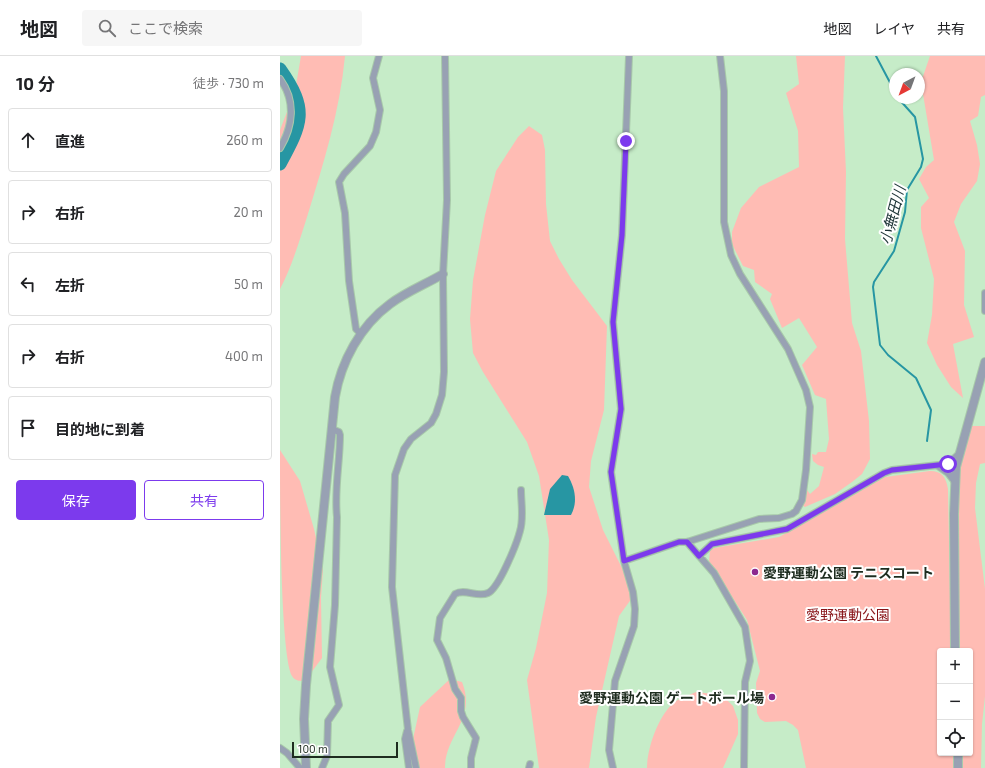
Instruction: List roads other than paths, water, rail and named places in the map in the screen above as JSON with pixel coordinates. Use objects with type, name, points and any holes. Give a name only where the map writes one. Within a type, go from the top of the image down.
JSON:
[{"type":"street","points":[[361,334],[356,329],[349,281],[345,213],[339,182],[344,174],[370,146],[376,132],[380,110],[373,78],[379,56]]},
{"type":"street","points":[[416,768],[408,730],[392,587],[395,475],[404,449],[412,439],[431,424],[442,395],[444,372],[443,274],[447,200],[445,56]]},
{"type":"street","points":[[613,768],[609,745],[615,681],[634,626],[633,592],[624,561],[611,472],[621,409],[613,322],[622,235],[629,56]]},
{"type":"street","points":[[624,561],[679,542],[687,542],[759,519],[779,518],[792,514],[796,511],[802,500],[806,470],[810,407],[806,390],[788,349],[740,274],[731,255],[726,238],[724,222],[724,91],[720,56]]},
{"type":"street","points":[[280,80],[288,95],[291,117],[290,128],[280,148]]},
{"type":"street","points":[[306,768],[304,719],[306,685],[338,377],[361,334],[390,304],[443,274]]},
{"type":"street","points":[[985,293],[985,311]]},
{"type":"street","points":[[955,648],[954,586],[956,467],[981,389],[985,362]]},
{"type":"street","points":[[322,768],[327,756],[328,720],[339,705],[330,667],[335,605],[336,504],[340,457],[340,435],[339,432],[332,429]]},
{"type":"street","points":[[699,556],[712,544],[787,529],[884,473],[892,470],[948,464],[959,454]]},
{"type":"street","points":[[938,466],[948,473],[955,482]]},
{"type":"street","points":[[471,768],[471,758],[476,738],[461,711],[461,698],[455,689],[446,658],[437,640],[438,627],[445,610],[455,594],[460,592],[485,594],[492,591],[499,583],[520,530],[521,490]]},
{"type":"street","points":[[687,542],[714,573],[745,627],[750,654],[745,682],[744,768]]},
{"type":"street","points":[[408,730],[405,739],[409,768]]},
{"type":"street","points":[[280,748],[287,753],[300,768]]},
{"type":"street","points":[[958,756],[958,768]]},
{"type":"water","points":[[562,475],[568,476],[574,490],[575,500],[571,515],[544,515],[550,489]]},
{"type":"waterway","name":"小無田川","points":[[876,56],[889,81]]},
{"type":"waterway","points":[[280,69],[289,83],[299,106],[297,127],[280,164]]},
{"type":"waterway","name":"小無田川","points":[[903,104],[915,117],[923,159],[921,167],[907,190],[905,212],[894,251],[874,282],[873,287],[880,345],[888,355],[916,378],[931,410],[927,441]]},
{"type":"place","name":"愛野運動公園 テニスコート","points":[[755,572]]},
{"type":"place","name":"愛野運動公園 ゲートボール場","points":[[772,697]]},
{"type":"park label","name":"愛野運動公園","points":[[848,614]]}]
